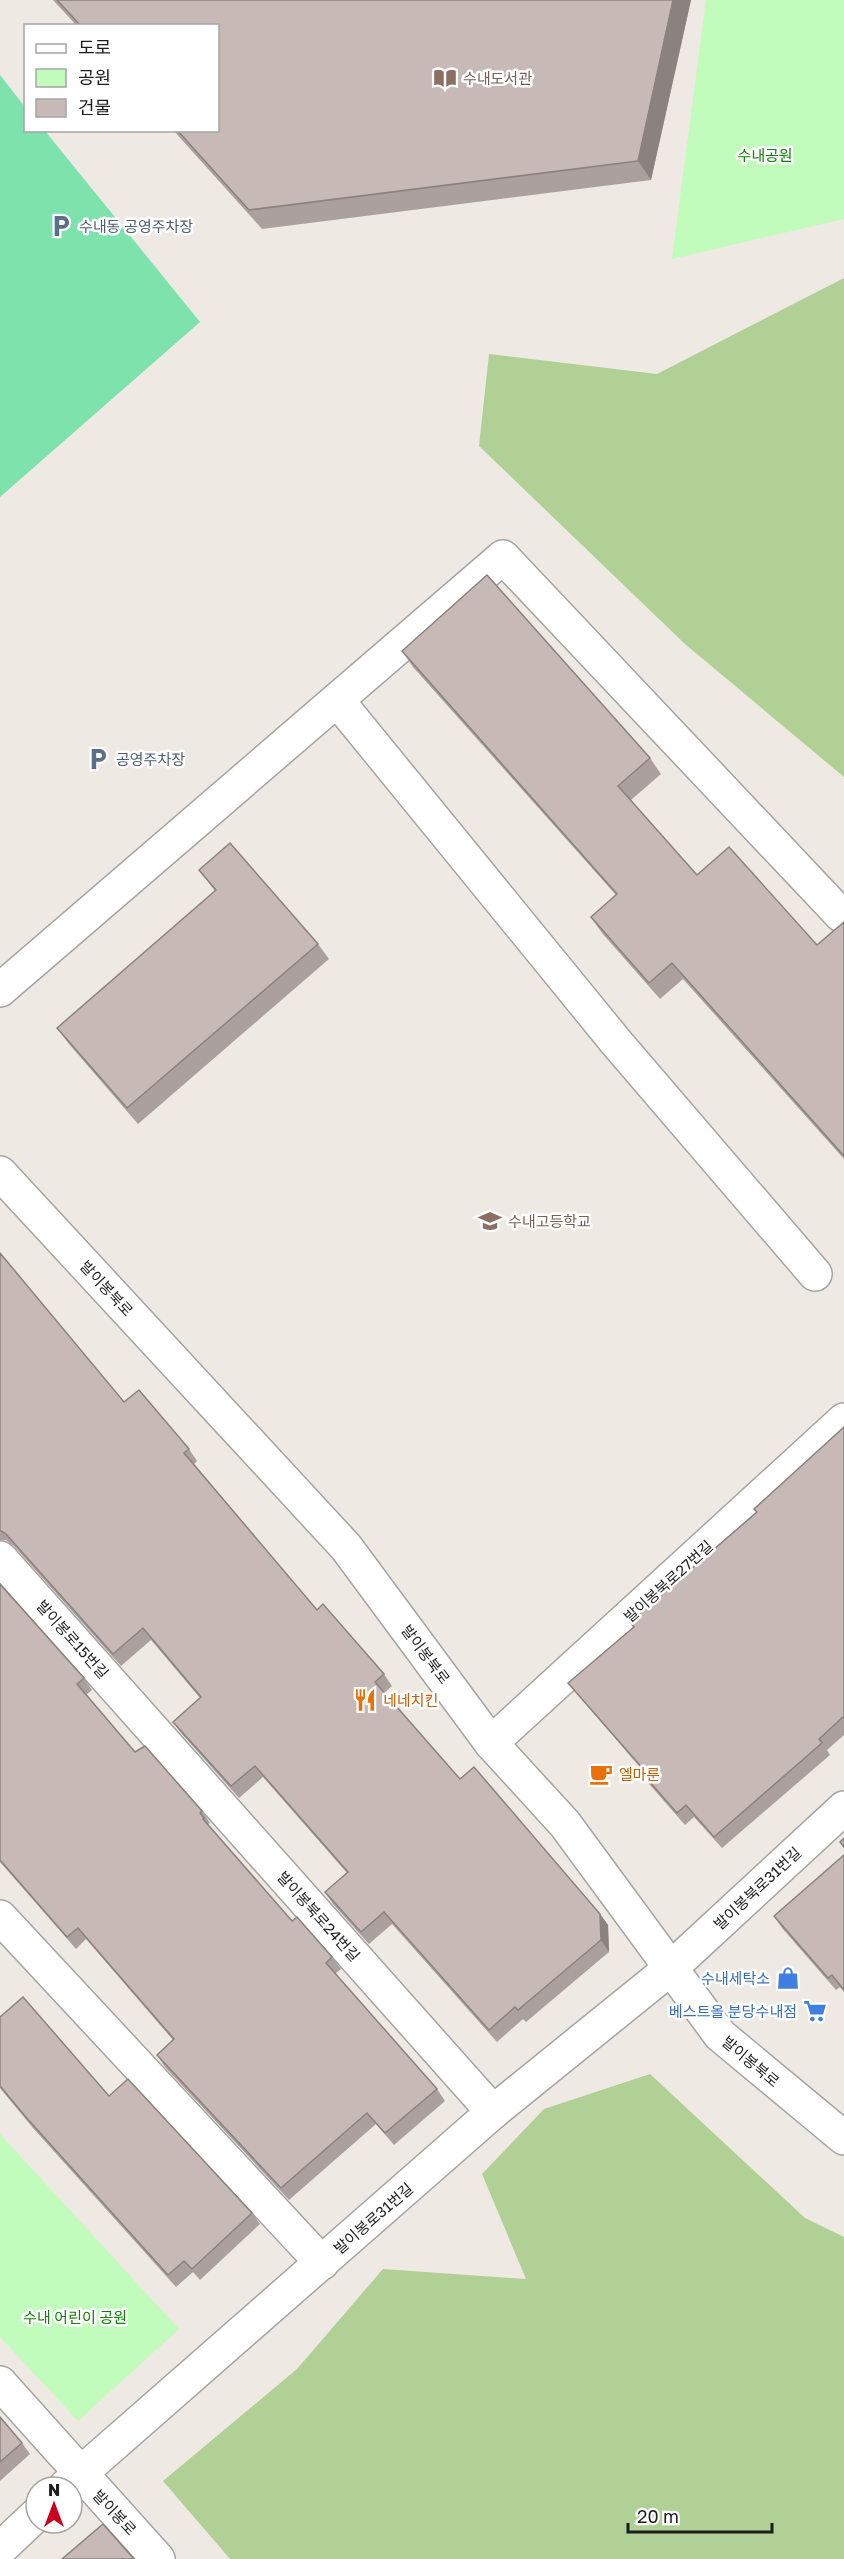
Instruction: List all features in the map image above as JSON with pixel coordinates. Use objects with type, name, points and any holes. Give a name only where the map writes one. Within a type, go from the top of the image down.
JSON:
[{"type":"street","points":[[0,990],[503,557],[841,915]]},
{"type":"street","points":[[337,700],[616,1042],[815,1275]]},
{"type":"street","name":"발이봉북로","points":[[0,1173],[346,1547],[492,1743],[565,1824],[720,2035],[844,2138]]},
{"type":"street","name":"발이봉북로27번길","points":[[492,1743],[844,1420]]},
{"type":"street","name":"발이봉로15번길","points":[[0,1558],[145,1720]]},
{"type":"street","name":"발이봉북로24번길","points":[[145,1720],[493,2112]]},
{"type":"street","name":"발이봉북로31번길","points":[[671,1968],[844,1808]]},
{"type":"street","points":[[0,1917],[322,2263]]},
{"type":"street","name":"발이봉로31번길","points":[[78,2475],[493,2112],[671,1968]]},
{"type":"street","name":"발이봉로","points":[[0,2383],[68,2475]]},
{"type":"street","name":"발이봉로","points":[[84,2491],[158,2559]]},
{"type":"street","points":[[0,2549],[24,2526]]},
{"type":"green space","name":"수내공원","points":[[706,0],[844,0],[844,219],[672,259]]},
{"type":"green space","name":"수내동 공영주차장","points":[[0,75],[24,106],[24,132],[46,132],[200,322],[0,497]]},
{"type":"green space","points":[[844,278],[844,777],[685,644],[479,446],[489,354],[657,374]]},
{"type":"green space","points":[[650,2074],[805,2218],[844,2237],[844,2559],[230,2559],[163,2481],[297,2369],[383,2269],[526,2279],[482,2174],[544,2109]]},
{"type":"green space","name":"수내 어린이 공원","points":[[0,2134],[179,2329],[78,2421],[0,2337]]},
{"type":"building","name":"수내도서관","points":[[57,0],[673,0],[638,161],[249,210],[179,132],[219,132],[219,24],[79,24]]},
{"type":"building","points":[[487,575],[650,758],[618,786],[697,875],[729,847],[817,945],[844,922],[844,1156],[672,963],[649,983],[591,917],[617,894],[402,651]]},
{"type":"building","points":[[230,843],[318,944],[127,1108],[57,1028],[216,890],[199,870]]},
{"type":"building","points":[[0,1253],[124,1402],[139,1390],[189,1449],[184,1453],[317,1610],[323,1604],[384,1674],[375,1682],[460,1779],[474,1767],[600,1914],[601,1940],[518,2010],[515,2007],[489,2030],[384,1912],[361,1932],[325,1892],[348,1872],[255,1766],[231,1786],[173,1722],[201,1697],[143,1628],[113,1654],[0,1530]]},
{"type":"building","points":[[844,1427],[844,1716],[819,1739],[822,1743],[714,1837],[686,1805],[677,1813],[642,1773],[645,1771],[568,1683],[634,1627],[630,1622],[757,1512],[754,1509]]},
{"type":"building","points":[[0,1584],[84,1678],[77,1684],[135,1752],[145,1746],[202,1811],[200,1813],[203,1819],[292,1921],[297,1917],[332,1957],[326,1963],[437,2089],[385,2133],[367,2113],[281,2188],[157,2055],[174,2039],[78,1928],[67,1937],[0,1860]]},
{"type":"building","points":[[844,1855],[844,1990],[832,1975],[828,1978],[774,1916]]},
{"type":"building","points":[[23,1997],[109,2096],[128,2079],[252,2213],[192,2269],[184,2261],[168,2275],[0,2086],[0,2017]]},
{"type":"building","points":[[0,2417],[22,2443],[0,2462]]},
{"type":"building","points":[[103,2524],[134,2559],[62,2559]]},
{"type":"place","name":"수내도서관","points":[[445,78]]},
{"type":"place","name":"수내동 공영주차장","points":[[61,226]]},
{"type":"place","name":"공영주차장","points":[[98,759]]},
{"type":"place","name":"수내고등학교","points":[[490,1221]]},
{"type":"place","name":"네네치킨","points":[[365,1700]]},
{"type":"place","name":"엘마룬","points":[[601,1774]]},
{"type":"place","name":"수내세탁소","points":[[788,1978]]},
{"type":"place","name":"베스트올 분당수내점","points":[[815,2011]]}]
